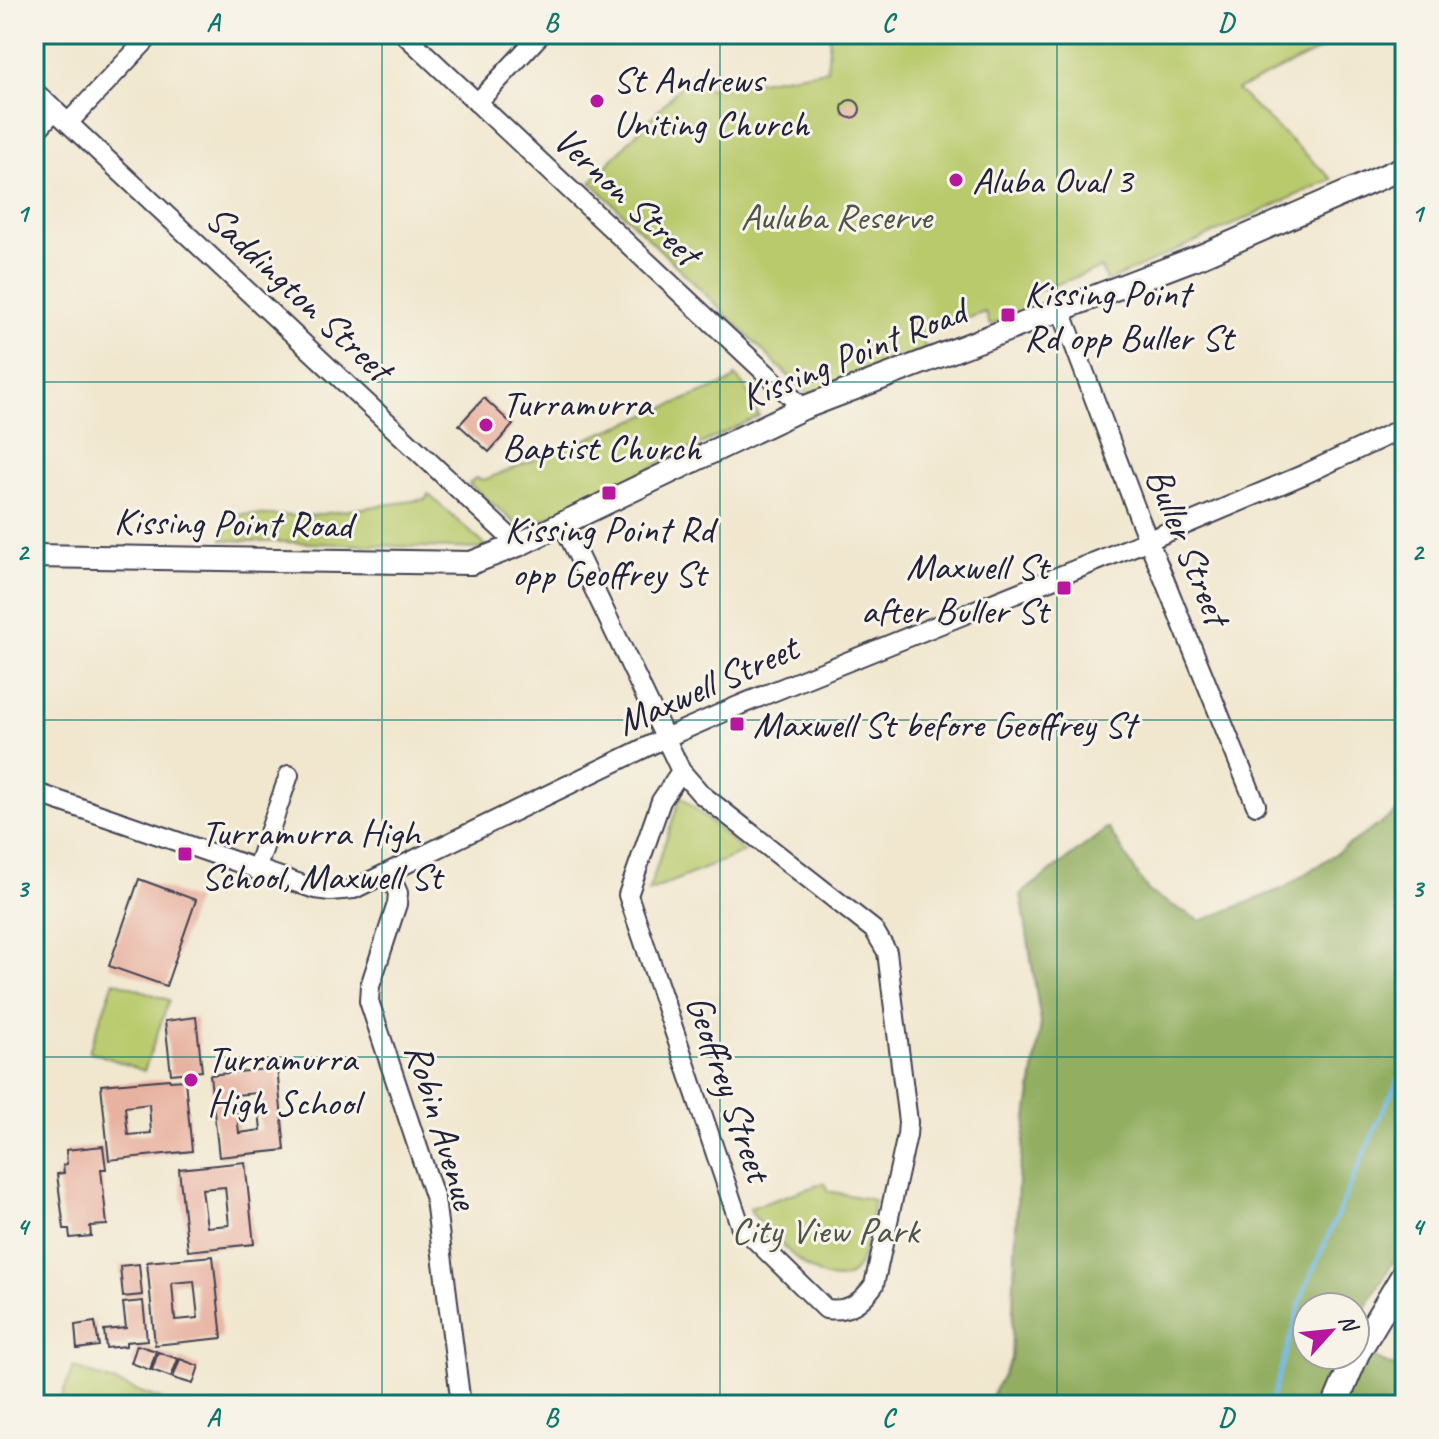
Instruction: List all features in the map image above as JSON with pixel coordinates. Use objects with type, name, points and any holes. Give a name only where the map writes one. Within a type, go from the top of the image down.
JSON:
[{"type":"main road","points":[[1335,1405],[1357,1353],[1405,1273]]},
{"type":"street","points":[[34,133],[62,117],[152,34]]},
{"type":"street","name":"Vernon Street","points":[[404,34],[803,408]]},
{"type":"street","points":[[477,103],[541,34]]},
{"type":"street","name":"Saddington Street","points":[[34,91],[518,545]]},
{"type":"street","name":"Kissing Point Road","points":[[34,556],[471,563],[563,524],[803,408],[1271,227],[1405,167]]},
{"type":"street","name":"Buller Street","points":[[1061,310],[1149,540],[1256,805]]},
{"type":"street","name":"Maxwell Street","points":[[34,792],[256,870],[330,891],[354,889],[665,738],[740,705],[1149,540],[1305,474],[1405,427]]},
{"type":"street","name":"Geoffrey Street","points":[[563,524],[681,771],[701,794],[874,930],[887,952],[908,1122],[907,1135],[874,1285],[864,1299],[851,1308],[838,1311],[826,1309],[740,1225],[628,895],[661,801],[681,771]]},
{"type":"street","points":[[256,870],[289,775]]},
{"type":"street","name":"Robin Avenue","points":[[389,873],[398,893],[397,904],[370,986],[369,1001],[435,1199],[461,1405]]},
{"type":"green space","name":"Auluba Reserve","points":[[830,34],[1340,34],[1345,38],[1237,90],[1332,179],[1107,282],[1101,268],[1024,296],[1029,311],[990,325],[985,312],[921,335],[926,349],[810,397],[591,182],[693,73],[708,89],[827,70]]},
{"type":"green space","points":[[735,376],[746,388],[759,416],[532,525],[520,527],[469,484],[475,478],[484,480],[732,381]]},
{"type":"green space","points":[[428,494],[485,545],[480,549],[222,540],[233,514],[307,516],[426,499]]},
{"type":"green space","points":[[681,796],[744,852],[648,892]]},
{"type":"green space","points":[[1405,807],[1405,1242],[1371,1299],[1371,1291],[1291,1291],[1291,1371],[1371,1371],[1371,1356],[1405,1372],[1405,1405],[987,1405],[1011,1359],[1018,1180],[1041,1023],[1021,894],[1108,828],[1149,892],[1201,921],[1284,888]]},
{"type":"green space","points":[[114,981],[169,1000],[144,1071],[89,1051]]},
{"type":"green space","name":"City View Park","points":[[824,1183],[828,1191],[874,1200],[860,1262],[849,1275],[836,1279],[821,1275],[789,1252],[750,1208]]},
{"type":"green space","points":[[73,1367],[176,1405],[59,1405]]},
{"type":"building","points":[[851,100],[860,109],[851,118],[842,109]]},
{"type":"building","name":"Turramurra Baptist Church","points":[[484,398],[513,425],[489,452],[459,425]]},
{"type":"building","points":[[139,879],[196,900],[166,986],[109,966]]},
{"type":"building","points":[[196,1017],[202,1071],[171,1074],[165,1021]]},
{"type":"building","points":[[277,1068],[285,1150],[219,1157],[210,1075]],"holes":[[[257,1093],[261,1130],[239,1133],[235,1095]]]},
{"type":"building","points":[[185,1080],[192,1151],[109,1160],[101,1085]],"holes":[[[149,1104],[151,1133],[128,1135],[125,1107]]]},
{"type":"building","points":[[103,1146],[106,1169],[101,1169],[107,1225],[90,1226],[91,1236],[70,1238],[69,1229],[64,1229],[57,1174],[64,1173],[66,1150]]},
{"type":"building","points":[[245,1162],[254,1244],[188,1251],[179,1169]],"holes":[[[225,1187],[229,1225],[207,1227],[202,1189]]]},
{"type":"building","points":[[213,1256],[222,1338],[155,1345],[147,1262]],"holes":[[[194,1281],[198,1318],[175,1320],[172,1283]]]},
{"type":"building","points":[[139,1264],[142,1295],[123,1297],[120,1266]]},
{"type":"building","points":[[143,1301],[147,1340],[106,1348],[104,1330],[126,1328],[123,1303]]},
{"type":"building","points":[[95,1322],[99,1346],[77,1349],[75,1325]]},
{"type":"building","points":[[137,1345],[156,1351],[150,1370],[131,1363]]},
{"type":"building","points":[[158,1352],[178,1359],[171,1377],[152,1370]]},
{"type":"building","points":[[180,1359],[199,1366],[193,1384],[173,1378]]},
{"type":"waterway","points":[[1270,1405],[1304,1291],[1405,1067]]},
{"type":"place","name":"St Andrews Uniting Church","points":[[597,101]]},
{"type":"place","name":"Aluba Oval 3","points":[[956,180]]},
{"type":"place","name":"Kissing Point Rd opp Buller St","points":[[1008,315]]},
{"type":"place","name":"Turramurra Baptist Church","points":[[486,425]]},
{"type":"place","name":"Kissing Point Rd opp Geoffrey St","points":[[609,493]]},
{"type":"place","name":"Maxwell St after Buller St","points":[[1064,588]]},
{"type":"place","name":"Maxwell St before Geoffrey St","points":[[737,724]]},
{"type":"place","name":"Turramurra High School, Maxwell St","points":[[185,854]]},
{"type":"place","name":"Turramurra High School","points":[[191,1080]]}]
